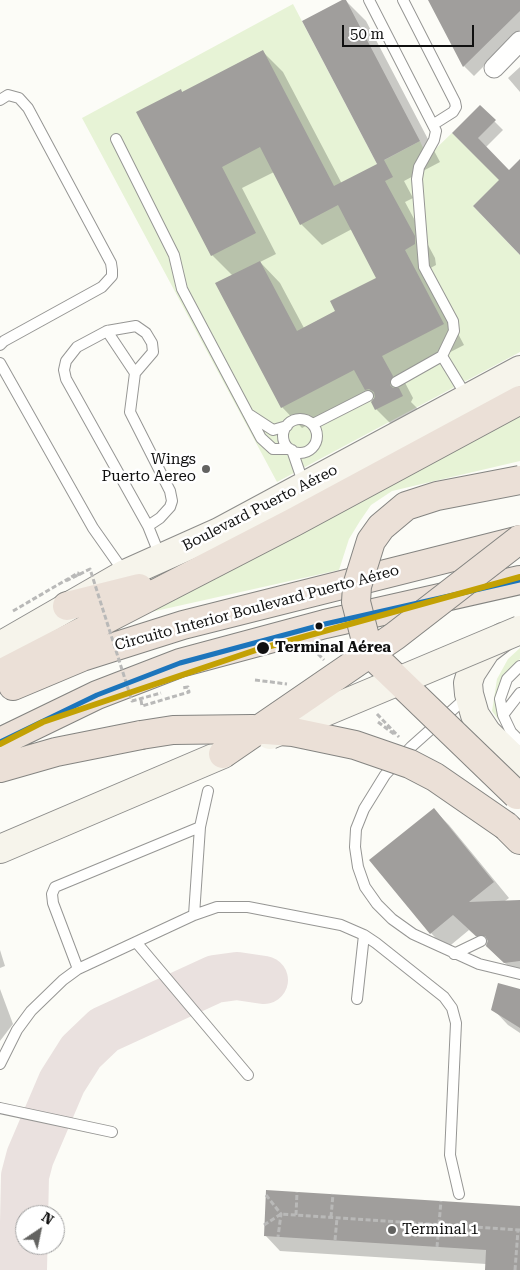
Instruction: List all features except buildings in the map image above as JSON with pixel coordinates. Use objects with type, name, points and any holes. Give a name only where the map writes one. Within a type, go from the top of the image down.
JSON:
[{"type":"highway","points":[[0,674],[294,522],[520,400]]},
{"type":"highway","points":[[519,797],[376,659],[366,641],[356,602],[357,586],[371,541],[387,522],[406,506],[437,496],[520,480]]},
{"type":"highway","points":[[223,754],[387,642],[520,540]]},
{"type":"highway","name":"Circuito Interior Boulevard Puerto Aéreo","points":[[0,692],[82,657],[183,624],[520,540]]},
{"type":"highway","points":[[67,594],[121,593],[201,569]]},
{"type":"highway","points":[[0,742],[97,695],[180,663],[325,624],[520,580]]},
{"type":"highway","points":[[0,768],[56,752],[173,730],[252,729],[293,732],[355,746],[410,764],[435,777],[513,833]]},
{"type":"street","points":[[494,68],[520,41]]},
{"type":"street","name":"Boulevard Puerto Aéreo","points":[[0,646],[67,594],[125,574],[160,556],[219,532],[520,370]]},
{"type":"street","points":[[0,849],[520,630]]},
{"type":"street","points":[[520,630],[499,639],[486,650],[471,673],[468,683],[469,694],[476,715],[487,733],[520,765]]},
{"type":"lane","points":[[369,0],[436,131],[434,140],[419,167],[417,179],[424,267],[453,321],[452,337],[442,356],[396,382]]},
{"type":"lane","points":[[403,0],[455,102],[456,107],[453,112],[434,124]]},
{"type":"lane","points":[[0,100],[8,95],[19,98],[28,108],[111,263],[112,270],[112,276],[102,287],[0,345]]},
{"type":"lane","points":[[116,139],[174,255],[182,289],[261,438],[273,449],[291,450],[299,453],[312,448],[317,437],[313,424]]},
{"type":"lane","points":[[148,526],[160,518],[170,507],[172,501],[170,491],[130,412],[134,373],[152,352],[152,343],[146,333],[136,326],[107,331],[77,347],[66,361],[64,370],[66,379],[148,526],[160,556]]},
{"type":"lane","points":[[107,331],[134,373]]},
{"type":"lane","points":[[442,356],[467,398]]},
{"type":"lane","points":[[0,363],[93,528],[125,574]]},
{"type":"lane","points":[[247,412],[273,430],[287,426],[299,419],[313,424],[368,396]]},
{"type":"lane","points":[[287,426],[284,438],[291,450],[304,487]]},
{"type":"lane","points":[[520,666],[507,679],[500,699],[503,714],[511,732],[520,741]]},
{"type":"lane","points":[[503,714],[520,693]]},
{"type":"lane","points":[[469,694],[411,747],[385,775],[364,809],[356,829],[358,867],[365,887],[377,904],[392,919],[414,934],[454,954],[499,970],[520,974]]},
{"type":"lane","points":[[194,915],[200,827],[208,792]]},
{"type":"lane","points":[[78,969],[52,903],[52,894],[55,887],[200,827]]},
{"type":"lane","points":[[0,1064],[17,1030],[31,1012],[63,980],[78,969],[194,915],[217,907],[248,907],[341,925],[364,935],[444,997],[452,1008],[456,1023],[450,1155],[460,1194]]},
{"type":"lane","points":[[357,1000],[364,935]]},
{"type":"lane","points":[[454,954],[481,940]]},
{"type":"lane","points":[[136,942],[248,1074]]},
{"type":"lane","points":[[0,1108],[112,1132]]},
{"type":"path","points":[[67,594],[90,569],[132,701],[161,694]]},
{"type":"path","points":[[7,615],[34,597]]},
{"type":"path","points":[[256,680],[290,684]]},
{"type":"path","points":[[378,722],[403,740]]},
{"type":"path","points":[[296,1215],[298,1192]]},
{"type":"path","points":[[331,1217],[333,1194]]},
{"type":"path","points":[[266,1195],[281,1214],[278,1237]]},
{"type":"path","points":[[436,1247],[441,1201]]},
{"type":"path","points":[[264,1225],[281,1214],[519,1230],[515,1270]]},
{"type":"path","points":[[335,1240],[337,1218]]},
{"type":"green space","points":[[293,4],[377,164],[420,141],[427,157],[452,133],[500,180],[473,206],[520,255],[520,352],[277,482],[82,118]]},
{"type":"green space","points":[[520,416],[520,461],[392,491],[371,505],[360,521],[349,539],[339,570],[142,614]]},
{"type":"green space","points":[[520,648],[520,659],[511,668],[503,681],[497,710],[500,722],[492,711],[497,679],[508,659]]},
{"type":"taxiway","points":[[23,1270],[25,1176],[30,1157],[62,1082],[81,1052],[104,1030],[215,979],[237,976],[264,980]]},
{"type":"transit line","points":[[0,744],[43,722],[256,650],[520,577]]},
{"type":"transit line","points":[[0,742],[97,695],[180,663],[325,624],[520,580]]},
{"type":"place","name":"Wings Puerto Aereo","points":[[206,469]]},
{"type":"place","name":"Terminal Aérea","points":[[263,648]]},
{"type":"place","name":"Terminal 1","points":[[392,1230]]}]
